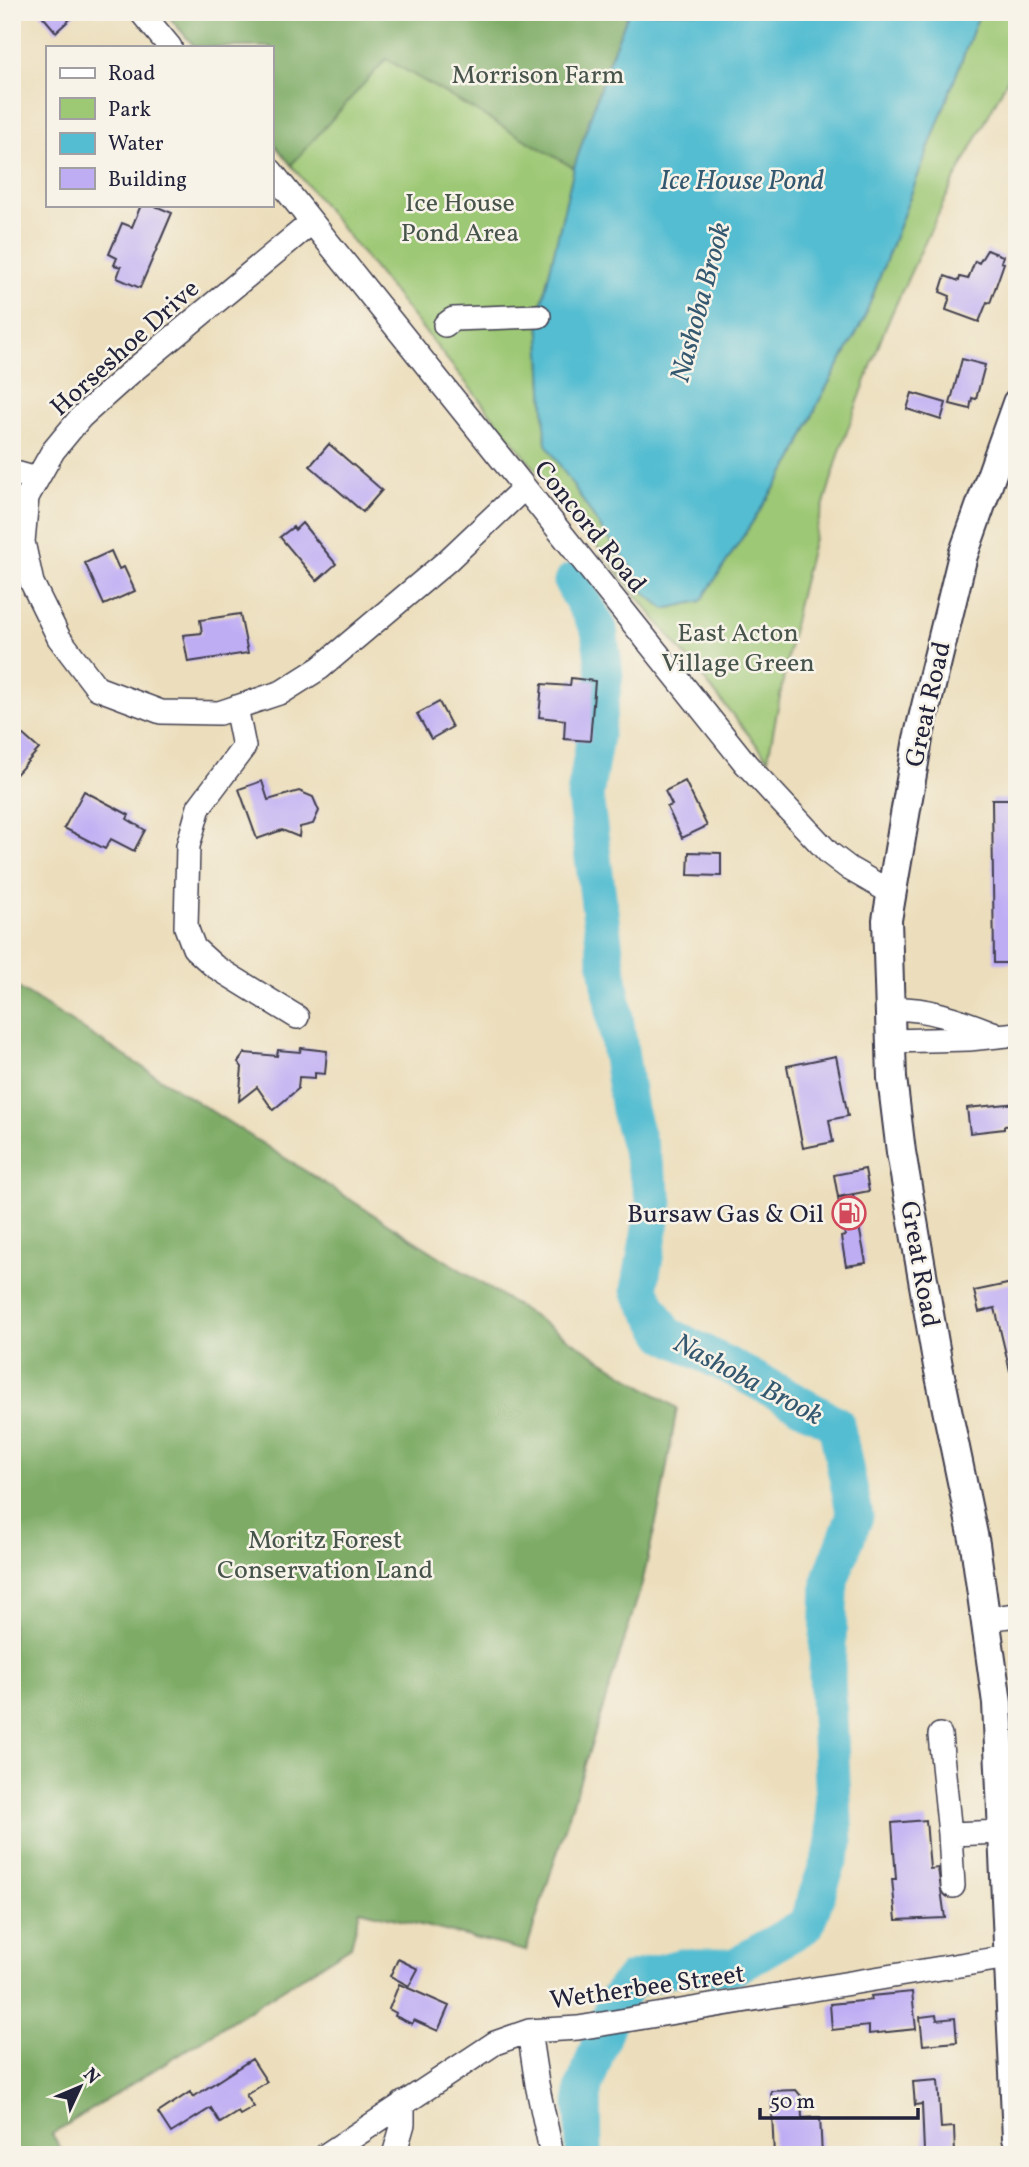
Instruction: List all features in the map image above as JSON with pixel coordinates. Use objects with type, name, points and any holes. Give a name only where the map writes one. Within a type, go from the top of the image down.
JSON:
[{"type":"main road","name":"Great Road","points":[[1017,404],[963,555],[918,739],[887,920],[892,1078],[901,1152],[938,1366],[975,1544],[997,1703],[1017,2138]]},
{"type":"street","points":[[142,12],[169,46]]},
{"type":"street","name":"Concord Road","points":[[273,173],[774,796],[829,853],[850,869],[890,892]]},
{"type":"street","name":"Horseshoe Drive","points":[[312,222],[81,417],[53,451],[27,497],[23,542],[33,583],[59,638],[97,688],[161,712],[219,713],[282,692],[320,668],[447,561],[524,488]]},
{"type":"street","points":[[445,325],[453,319],[539,316]]},
{"type":"street","points":[[12,472],[37,479]]},
{"type":"street","points":[[236,707],[244,747],[199,807],[188,846],[186,927],[194,948],[214,966],[296,1017]]},
{"type":"street","points":[[890,1009],[909,1008],[949,1015],[1007,1034]]},
{"type":"street","points":[[890,1041],[969,1039],[1007,1034]]},
{"type":"street","points":[[985,1619],[1017,1615]]},
{"type":"street","points":[[940,1735],[953,1886]]},
{"type":"street","points":[[950,1834],[1003,1832]]},
{"type":"street","name":"Wetherbee Street","points":[[326,2155],[495,2043],[529,2031],[578,2028],[1008,1957]]},
{"type":"street","points":[[529,2031],[552,2155]]},
{"type":"street","points":[[394,2155],[403,2124],[403,2103]]},
{"type":"green space","name":"Ice House Pond Area","points":[[165,12],[629,12],[608,63],[574,168],[539,316],[546,443],[600,527],[632,569],[644,592],[701,601],[794,458],[819,401],[863,321],[980,12],[1017,12],[1017,61],[953,183],[886,326],[842,445],[816,530],[797,607],[768,759],[273,142],[273,46],[194,46]]},
{"type":"green space","name":"Morrison Farm","points":[[165,12],[629,12],[608,63],[574,168],[386,59],[291,165],[273,142],[273,46],[194,46]]},
{"type":"green space","name":"Moritz Forest Conservation Land","points":[[12,984],[677,1408],[661,1500],[642,1584],[526,1951],[360,1910],[351,1946],[52,2134],[65,2155],[12,2155]]},
{"type":"water","name":"Ice House Pond","points":[[629,12],[980,12],[863,321],[819,401],[794,458],[701,601],[665,609],[644,592],[632,569],[600,527],[546,444],[539,316],[574,168],[608,63]]},
{"type":"building","points":[[39,12],[78,12],[56,32]]},
{"type":"building","points":[[141,206],[155,206],[172,213],[140,288],[117,278],[121,267],[114,265],[117,258],[109,254],[122,223],[132,227]]},
{"type":"building","points":[[987,250],[1003,256],[1001,262],[1004,263],[990,303],[987,302],[979,322],[946,310],[950,296],[940,292],[945,276],[959,281],[960,277],[968,279],[975,261],[979,263]]},
{"type":"building","points":[[962,359],[985,365],[976,399],[972,398],[970,409],[950,404]]},
{"type":"building","points":[[912,393],[946,403],[941,420],[907,409]]},
{"type":"building","points":[[329,444],[382,490],[363,512],[310,466]]},
{"type":"building","points":[[302,523],[336,564],[317,581],[280,537],[293,527],[295,530]]},
{"type":"building","points":[[111,551],[119,569],[124,567],[135,591],[104,605],[85,563]]},
{"type":"building","points":[[240,614],[248,653],[188,662],[183,635],[202,633],[200,620]]},
{"type":"building","points":[[571,678],[595,681],[590,741],[564,739],[565,720],[539,717],[542,684],[570,686]]},
{"type":"building","points":[[439,702],[452,727],[431,739],[417,714]]},
{"type":"building","points":[[12,725],[39,749],[12,779]]},
{"type":"building","points":[[262,781],[268,800],[299,791],[313,797],[319,811],[313,824],[300,827],[299,837],[282,830],[257,839],[239,789]]},
{"type":"building","points":[[685,781],[707,826],[682,838],[667,807],[672,805],[665,791]]},
{"type":"building","points":[[84,791],[129,815],[127,819],[145,830],[134,851],[111,839],[105,849],[64,828]]},
{"type":"building","points":[[992,799],[1017,799],[1017,963],[994,963]]},
{"type":"building","points":[[689,852],[721,853],[721,876],[688,875]]},
{"type":"building","points":[[301,1048],[327,1051],[325,1074],[315,1073],[315,1078],[299,1077],[298,1089],[273,1110],[257,1087],[239,1101],[242,1067],[238,1062],[245,1053],[277,1056],[278,1050],[300,1052]]},
{"type":"building","points":[[836,1056],[848,1116],[829,1120],[833,1142],[803,1148],[787,1066]]},
{"type":"building","points":[[1017,1103],[1017,1125],[970,1133],[967,1108]]},
{"type":"building","points":[[865,1169],[869,1191],[838,1197],[834,1175]]},
{"type":"building","points":[[853,1195],[866,1263],[846,1266],[841,1237],[845,1236],[838,1198]]},
{"type":"building","points":[[1012,1283],[1017,1306],[1017,1370],[1010,1371],[995,1308],[979,1312],[974,1291]]},
{"type":"building","points":[[926,1820],[930,1869],[938,1868],[945,1918],[896,1920],[892,1879],[896,1879],[892,1823]]},
{"type":"building","points":[[398,1959],[418,1969],[409,1986],[390,1976]]},
{"type":"building","points":[[399,1984],[449,2006],[438,2031],[414,2020],[412,2024],[395,2016],[396,2013],[389,2009]]},
{"type":"building","points":[[912,1992],[916,2029],[869,2034],[869,2026],[832,2030],[830,2004],[872,2000],[871,1996]]},
{"type":"building","points":[[936,2015],[937,2020],[955,2018],[957,2042],[923,2045],[920,2017]]},
{"type":"building","points":[[252,2059],[267,2082],[246,2095],[254,2107],[240,2115],[238,2112],[220,2123],[211,2108],[171,2133],[158,2113],[190,2092],[193,2097]]},
{"type":"building","points":[[938,2080],[941,2128],[954,2127],[955,2155],[944,2155],[941,2151],[924,2151],[922,2104],[915,2105],[913,2082]]},
{"type":"building","points":[[796,2090],[801,2096],[802,2118],[820,2117],[822,2155],[774,2155],[771,2091]]},
{"type":"waterway","name":"Nashoba Brook","points":[[572,582],[599,629],[605,675],[585,796],[629,1110],[655,1202],[639,1290],[666,1334],[836,1424],[855,1516],[830,1580],[827,1677],[835,1844],[806,1925],[734,1967],[680,1967],[632,1980],[614,2003],[583,2090],[584,2155]]},
{"type":"place","name":"Bursaw Gas & Oil","points":[[849,1213]]},
{"type":"park label","name":"East Acton Village Green","points":[[738,647]]}]
